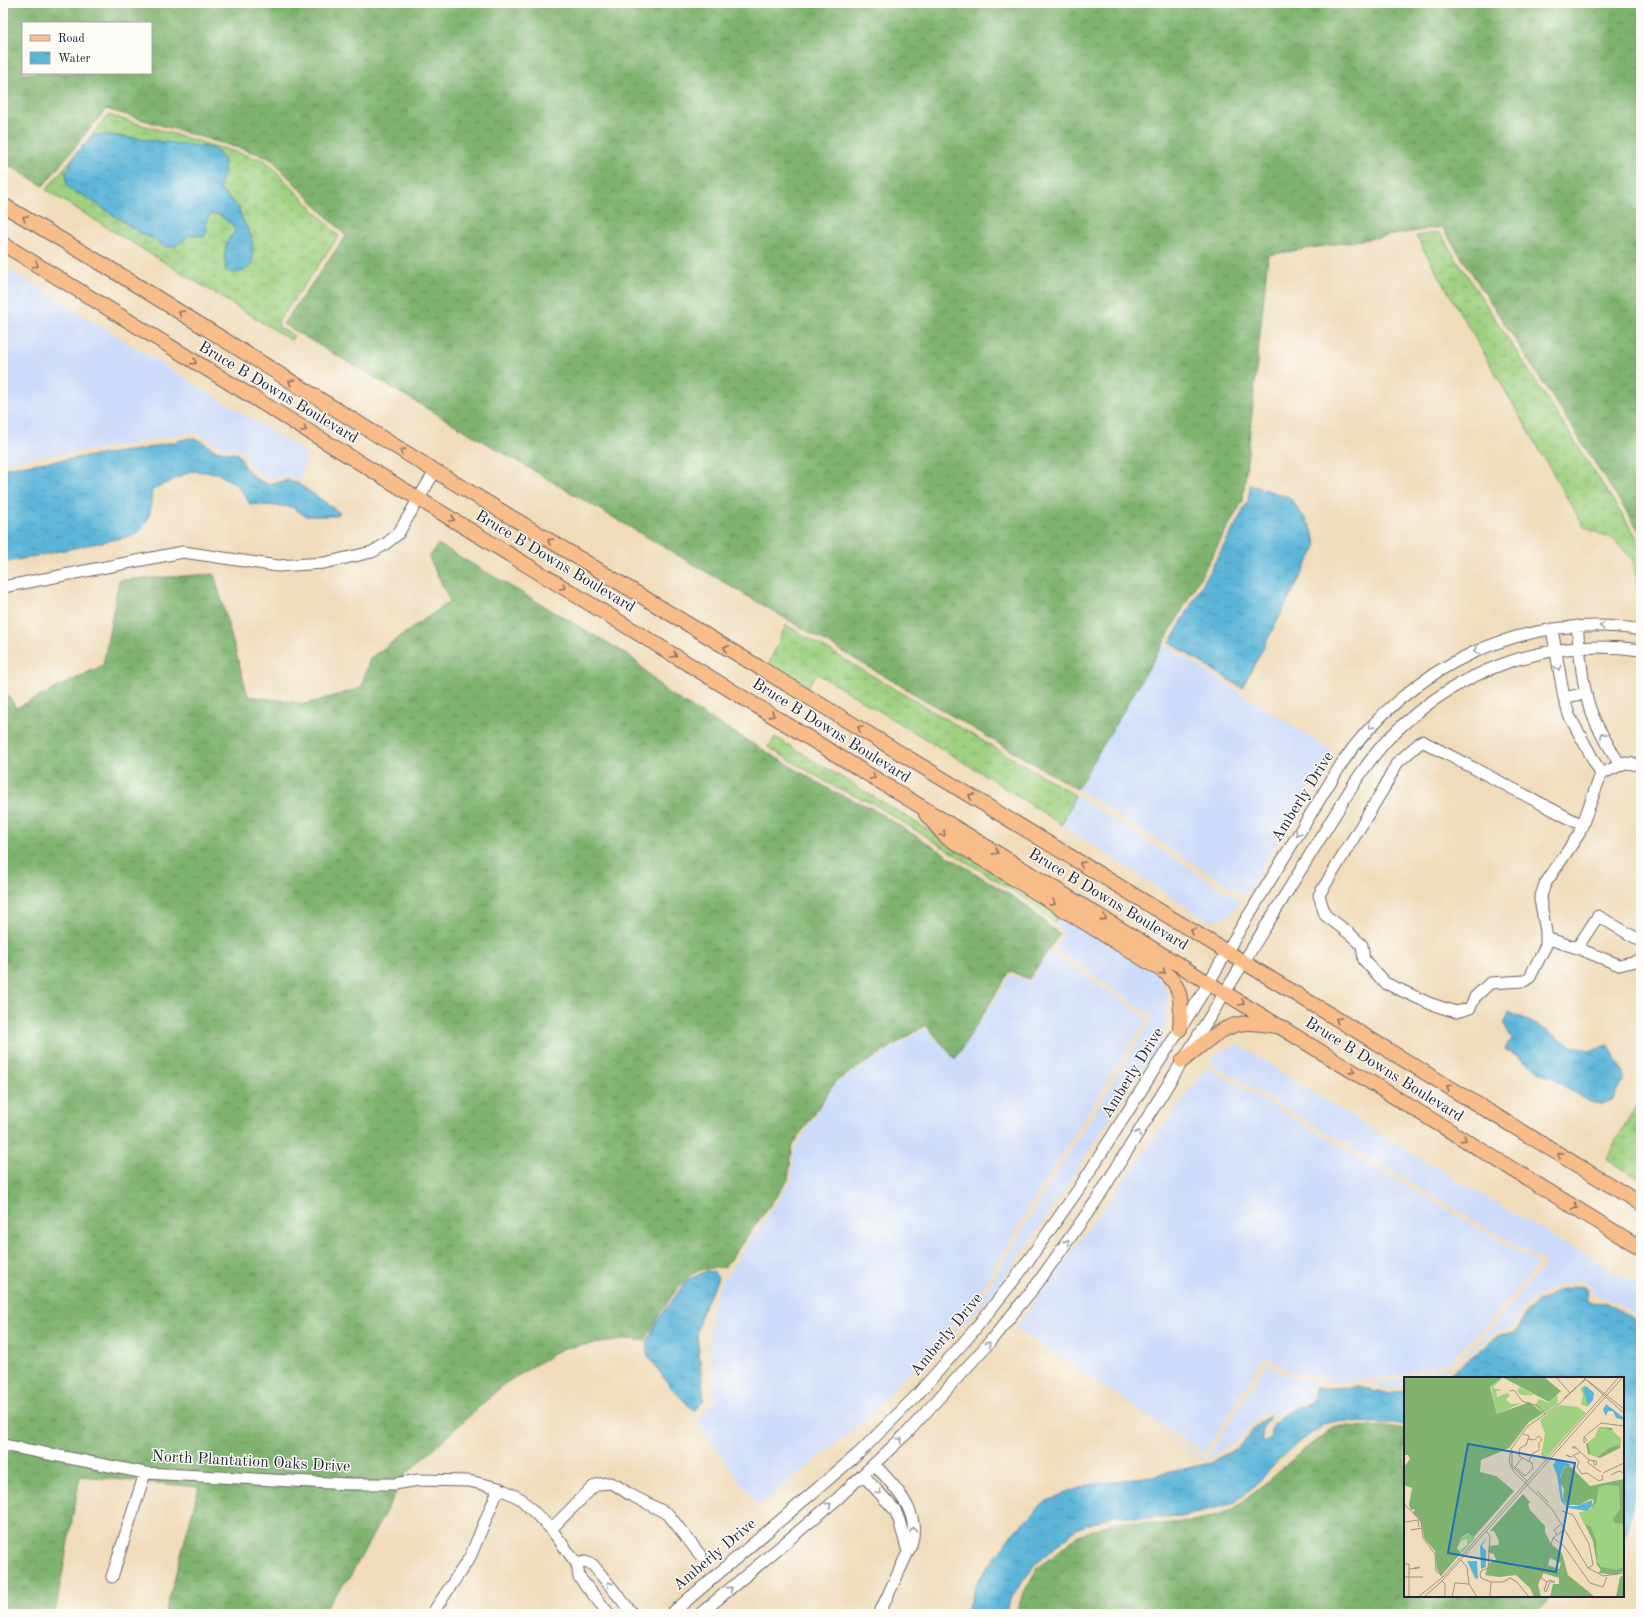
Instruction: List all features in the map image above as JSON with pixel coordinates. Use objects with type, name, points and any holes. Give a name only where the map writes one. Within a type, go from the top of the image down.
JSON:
[{"type":"main road","name":"Bruce B Downs Boulevard","points":[[3,205],[109,268],[435,471],[1641,1204]]},
{"type":"main road","name":"Bruce B Downs Boulevard","points":[[3,244],[1641,1248]]},
{"type":"main road","points":[[918,804],[945,836],[1166,973],[1176,985],[1180,994],[1180,1029]]},
{"type":"main road","points":[[1182,1061],[1211,1038],[1233,1026],[1247,1023],[1282,1027]]},
{"type":"street","points":[[3,587],[184,552],[278,566],[324,563],[372,552],[398,534],[435,471]]},
{"type":"street","name":"Amberly Drive","points":[[671,1614],[859,1453],[916,1396],[971,1334],[1018,1275],[1078,1190],[1180,1029],[1342,763],[1354,745],[1378,718],[1424,679],[1467,654],[1514,637],[1552,629],[1578,626],[1599,625],[1641,630]]},
{"type":"street","points":[[1578,626],[1585,693],[1588,705],[1601,732],[1620,765]]},
{"type":"street","points":[[1552,629],[1564,698],[1569,715],[1601,774]]},
{"type":"street","points":[[700,1614],[836,1500],[908,1432],[988,1344],[1037,1284],[1096,1201],[1355,782],[1371,758],[1388,739],[1429,702],[1453,686],[1515,659],[1555,651],[1580,648],[1612,647],[1641,650]]},
{"type":"street","points":[[1564,698],[1585,693]]},
{"type":"street","points":[[1582,825],[1422,741],[1397,763],[1384,788],[1319,895],[1325,915],[1362,945],[1364,960],[1385,984],[1431,1004],[1456,1012],[1470,1008],[1475,997],[1490,983],[1524,981],[1530,977],[1546,946],[1540,899],[1545,884],[1579,834],[1601,774],[1624,763],[1641,765]]},
{"type":"street","points":[[1577,948],[1598,916],[1641,942]]},
{"type":"street","points":[[1546,938],[1577,948],[1619,965],[1641,960]]},
{"type":"street","name":"North Plantation Oaks Drive","points":[[3,1445],[145,1473],[348,1484],[392,1484],[419,1480],[462,1481],[499,1488],[521,1499],[551,1529],[577,1564],[579,1577],[610,1614]]},
{"type":"street","points":[[859,1453],[900,1492],[906,1501],[914,1534],[912,1543],[881,1610],[882,1614]]},
{"type":"street","points":[[112,1577],[145,1473]]},
{"type":"street","points":[[863,1475],[895,1510],[908,1552]]},
{"type":"street","points":[[551,1529],[593,1488],[599,1484],[610,1483],[668,1514],[701,1556]]},
{"type":"street","points":[[432,1614],[470,1558],[499,1488]]},
{"type":"street","points":[[895,1510],[906,1501]]},
{"type":"street","points":[[577,1564],[585,1562],[594,1565],[633,1614]]},
{"type":"shaded area","points":[[3,266],[306,453],[301,479],[289,475],[268,479],[260,475],[249,465],[247,458],[242,451],[218,445],[201,435],[190,433],[124,445],[3,462]]},
{"type":"shaded area","points":[[1163,644],[1332,751],[1244,896],[1077,789]]},
{"type":"shaded area","points":[[1075,795],[1241,901],[1227,917],[1209,921],[1062,825]]},
{"type":"shaded area","points":[[1060,914],[1161,976],[1168,994],[1163,1043],[1138,1075],[1035,1235],[995,1291],[902,1387],[979,1303],[1044,1193],[1152,1019],[1150,1014],[1055,949],[1064,933],[1054,923]]},
{"type":"shaded area","points":[[1049,951],[1147,1018],[1039,1191],[974,1301],[864,1421],[758,1506],[697,1423],[715,1399],[709,1345],[711,1312],[722,1282],[791,1181],[794,1150],[834,1085],[925,1028],[955,1059],[1011,975],[1030,982]]},
{"type":"shaded area","points":[[1238,1044],[1337,1108],[1462,1183],[1641,1287],[1641,1318],[1611,1299],[1602,1298],[1592,1291],[1589,1284],[1581,1281],[1556,1286],[1533,1298],[1520,1313],[1513,1327],[1497,1331],[1445,1371],[1430,1377],[1409,1377],[1451,1366],[1491,1328],[1543,1267],[1544,1262],[1210,1063],[1215,1055]]},
{"type":"shaded area","points":[[1207,1067],[1539,1264],[1486,1325],[1448,1362],[1392,1377],[1336,1382],[1287,1370],[1265,1356],[1205,1453],[1015,1328]]},
{"type":"shaded area","points":[[1267,1363],[1286,1375],[1319,1383],[1311,1385],[1308,1398],[1298,1404],[1279,1411],[1275,1415],[1270,1411],[1261,1415],[1231,1446],[1209,1458],[1200,1460],[1156,1427],[1201,1457],[1207,1457]]},
{"type":"shaded area","points":[[1404,1378],[1404,1385],[1390,1389],[1368,1384]]},
{"type":"green space","points":[[3,3],[1641,3],[1641,534],[1442,227],[1268,255],[1243,500],[1163,644],[1077,789],[283,324],[346,236],[269,157],[106,109],[43,186],[3,162]]},
{"type":"green space","points":[[108,115],[266,161],[339,236],[278,322],[279,327],[294,336],[291,340],[46,190],[74,156],[66,173],[76,193],[85,196],[161,245],[184,240],[188,235],[206,234],[206,221],[210,215],[218,214],[233,225],[235,232],[228,239],[252,237],[241,217],[239,208],[221,190],[220,182],[224,171],[224,160],[216,150],[212,148],[109,135],[91,136]]},
{"type":"green space","points":[[1439,232],[1641,544],[1641,614],[1633,560],[1613,539],[1584,527],[1416,236]]},
{"type":"green space","points":[[438,544],[630,656],[669,694],[834,792],[871,808],[1023,903],[1059,934],[1029,979],[1010,971],[955,1059],[926,1025],[836,1081],[793,1145],[788,1180],[725,1267],[698,1271],[683,1282],[675,1291],[645,1341],[630,1339],[563,1348],[504,1384],[406,1474],[351,1575],[320,1614],[165,1614],[199,1487],[80,1476],[55,1614],[3,1614],[3,687],[16,708],[103,665],[119,580],[214,574],[248,696],[306,704],[361,688],[370,658],[450,601],[429,558]]},
{"type":"green space","points":[[786,625],[1075,795],[1062,825],[990,778],[818,674],[812,680],[807,689],[768,666]]},
{"type":"green space","points":[[775,737],[935,834],[1060,914],[1054,923],[1026,899],[874,804],[837,788],[768,747]]},
{"type":"green space","points":[[1641,1099],[1641,1180],[1606,1159],[1639,1100]]},
{"type":"green space","points":[[1340,1426],[1385,1427],[1404,1430],[1404,1597],[1551,1597],[1536,1614],[1015,1614],[1024,1593],[1038,1568],[1076,1537],[1115,1521],[1162,1524],[1200,1520],[1231,1511],[1270,1480],[1296,1456],[1331,1429]]},
{"type":"water","points":[[109,135],[212,148],[218,152],[224,164],[224,173],[220,184],[220,189],[223,194],[238,207],[250,236],[253,246],[251,266],[236,273],[226,270],[226,245],[235,232],[233,225],[218,214],[210,215],[203,238],[197,235],[188,235],[184,240],[175,246],[168,247],[161,245],[155,240],[142,234],[85,196],[71,190],[67,185],[66,173],[74,156],[91,136]]},
{"type":"water","points":[[190,438],[200,440],[215,450],[238,454],[244,467],[257,479],[267,484],[289,480],[299,484],[340,513],[335,516],[305,516],[292,507],[250,504],[238,486],[217,473],[191,471],[152,490],[148,519],[136,535],[3,563],[3,468],[143,449]]},
{"type":"water","points":[[1250,485],[1289,497],[1310,525],[1317,545],[1242,688],[1170,643],[1248,502]]},
{"type":"water","points":[[1509,1012],[1541,1027],[1570,1045],[1588,1051],[1609,1045],[1623,1072],[1624,1080],[1613,1099],[1602,1104],[1590,1102],[1505,1049],[1512,1039],[1504,1024]]},
{"type":"water","points":[[707,1271],[714,1272],[718,1278],[701,1314],[697,1334],[704,1400],[694,1411],[669,1385],[647,1354],[648,1340],[656,1323],[687,1280]]},
{"type":"water","points":[[1580,1286],[1586,1288],[1587,1302],[1608,1303],[1641,1324],[1641,1395],[1639,1405],[1641,1412],[1641,1470],[1628,1529],[1624,1536],[1624,1377],[1443,1377],[1448,1375],[1500,1335],[1516,1332],[1524,1316],[1537,1301],[1544,1299],[1559,1290]]},
{"type":"water","points":[[1359,1387],[1390,1394],[1404,1390],[1404,1426],[1342,1421],[1323,1425],[1289,1450],[1254,1486],[1233,1504],[1180,1516],[1145,1518],[1114,1515],[1078,1528],[1038,1561],[1011,1597],[1006,1614],[965,1614],[978,1581],[1015,1530],[1048,1500],[1087,1485],[1152,1476],[1211,1463],[1235,1450],[1263,1420],[1270,1416],[1262,1429],[1261,1443],[1270,1440],[1271,1431],[1279,1418],[1313,1400],[1315,1388]]}]
